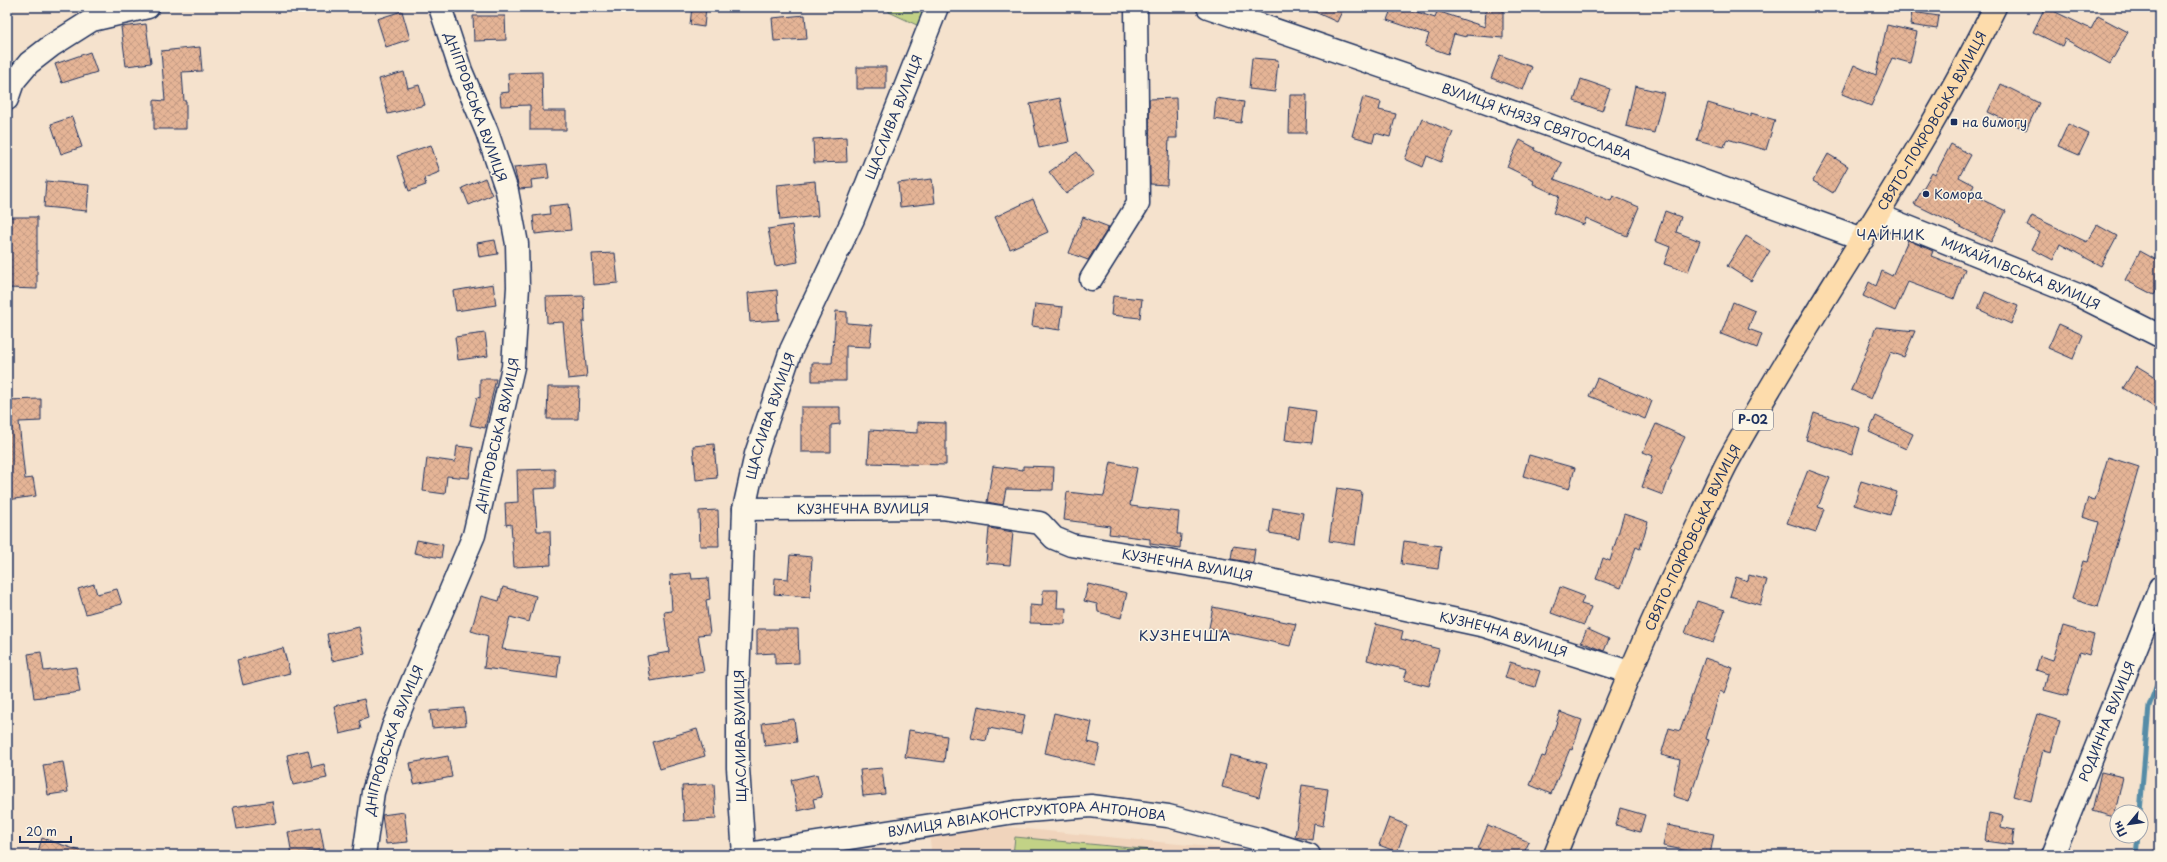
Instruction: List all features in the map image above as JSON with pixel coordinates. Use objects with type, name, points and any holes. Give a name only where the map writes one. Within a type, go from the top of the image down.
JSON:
[{"type":"main road","name":"СВЯТО-ПОКРОВСЬКА ВУЛИЦЯ","points":[[1555,855],[1629,672],[1727,464],[1878,215],[1976,46],[1994,7]]},
{"type":"street","points":[[7,99],[13,82],[29,63],[51,46],[92,20],[148,7]]},
{"type":"street","name":"ДНІПРОВСЬКА ВУЛИЦЯ","points":[[364,855],[373,792],[393,727],[474,535],[513,367],[518,287],[517,251],[507,191],[487,132],[461,71],[440,7]]},
{"type":"street","name":"ЩАСЛИВА ВУЛИЦЯ","points":[[743,855],[738,768],[744,509],[756,454],[791,350],[853,219],[937,7]]},
{"type":"street","points":[[1090,279],[1138,204],[1136,7]]},
{"type":"street","name":"ВУЛИЦЯ КНЯЗЯ СВЯТОСЛАВА","points":[[1208,7],[1465,95],[1863,239]]},
{"type":"street","name":"МИХАЙЛІВСЬКА ВУЛИЦЯ","points":[[1878,215],[2078,295],[2160,336]]},
{"type":"street","name":"КУЗНЕЧНА ВУЛИЦЯ","points":[[744,509],[942,508],[1040,523],[1054,538],[1071,545],[1234,572],[1485,626],[1629,672]]},
{"type":"street","name":"РОДИННА ВУЛИЦЯ","points":[[2053,855],[2160,588]]},
{"type":"street","name":"ВУЛИЦЯ АВІАКОНСТРУКТОРА АНТОНОВА","points":[[743,855],[1015,812],[1091,806],[1168,816],[1308,855]]},
{"type":"shaded area","points":[[1007,827],[1271,853],[1277,855],[932,855],[929,835]]},
{"type":"green space","points":[[888,7],[926,7],[919,26],[889,12]]},
{"type":"green space","points":[[1015,837],[1163,851],[1163,855],[1013,855]]},
{"type":"building","points":[[692,7],[706,7],[704,27],[690,25]]},
{"type":"building","points":[[1304,7],[1344,7],[1337,22]]},
{"type":"building","points":[[1392,7],[1402,7],[1435,18],[1437,11],[1485,27],[1486,7],[1503,7],[1503,38],[1466,35],[1466,37],[1454,34],[1448,54],[1425,46],[1429,34],[1387,20]]},
{"type":"building","points":[[2045,7],[2091,29],[2098,16],[2128,32],[2110,64],[2065,39],[2062,46],[2033,32]]},
{"type":"building","points":[[402,11],[410,39],[386,47],[377,19]]},
{"type":"building","points":[[1912,12],[1939,16],[1937,29],[1910,25]]},
{"type":"building","points":[[805,15],[807,39],[774,41],[772,18]]},
{"type":"building","points":[[473,16],[505,16],[506,40],[474,41]]},
{"type":"building","points":[[146,24],[151,63],[126,66],[121,27]]},
{"type":"building","points":[[1887,25],[1917,32],[1910,63],[1892,58],[1871,106],[1842,94],[1854,65],[1876,75]]},
{"type":"building","points":[[200,47],[202,71],[182,72],[184,101],[186,101],[186,129],[154,129],[154,100],[165,101],[161,51]]},
{"type":"building","points":[[90,52],[97,72],[62,83],[55,64]]},
{"type":"building","points":[[1500,55],[1532,67],[1523,90],[1491,78]]},
{"type":"building","points":[[1252,58],[1278,60],[1275,92],[1249,89]]},
{"type":"building","points":[[857,67],[886,67],[886,89],[857,89]]},
{"type":"building","points":[[404,72],[408,88],[419,85],[425,105],[388,114],[379,79]]},
{"type":"building","points":[[542,72],[543,111],[566,111],[566,130],[530,130],[530,105],[501,106],[500,93],[509,92],[508,73]]},
{"type":"building","points":[[1581,79],[1610,89],[1602,111],[1574,101]]},
{"type":"building","points":[[2001,84],[2039,103],[2026,130],[1988,112]]},
{"type":"building","points":[[1635,86],[1664,93],[1654,133],[1626,126]]},
{"type":"building","points":[[1290,95],[1307,95],[1306,133],[1289,133]]},
{"type":"building","points":[[1363,97],[1381,102],[1379,110],[1396,114],[1390,137],[1375,133],[1373,142],[1352,136]]},
{"type":"building","points":[[1060,98],[1069,142],[1039,148],[1030,104]]},
{"type":"building","points":[[1176,98],[1177,138],[1169,138],[1167,185],[1150,184],[1149,99]]},
{"type":"building","points":[[1216,98],[1244,102],[1241,123],[1214,119]]},
{"type":"building","points":[[1708,103],[1751,116],[1751,113],[1775,120],[1766,150],[1727,139],[1724,147],[1697,140]]},
{"type":"building","points":[[72,117],[82,147],[61,154],[51,124]]},
{"type":"building","points":[[1422,119],[1453,132],[1441,162],[1427,156],[1423,167],[1405,159]]},
{"type":"building","points":[[2068,124],[2089,134],[2079,155],[2058,146]]},
{"type":"building","points":[[846,137],[847,162],[814,163],[813,139]]},
{"type":"building","points":[[1520,140],[1535,148],[1534,150],[1562,163],[1554,179],[1611,201],[1613,196],[1639,207],[1627,236],[1586,218],[1584,225],[1553,213],[1559,196],[1533,184],[1534,180],[1507,167]]},
{"type":"building","points":[[1951,144],[1971,155],[1959,177],[1974,185],[1970,194],[2006,211],[1991,242],[1914,204],[1932,173],[1935,175]]},
{"type":"building","points":[[431,145],[440,172],[424,178],[426,185],[409,191],[397,156]]},
{"type":"building","points":[[1077,152],[1094,174],[1066,194],[1049,172]]},
{"type":"building","points":[[1828,154],[1848,166],[1833,193],[1813,181]]},
{"type":"building","points":[[547,164],[549,178],[531,180],[532,188],[519,189],[514,167]]},
{"type":"building","points":[[485,178],[492,195],[469,205],[462,188]]},
{"type":"building","points":[[932,179],[935,203],[900,207],[898,183]]},
{"type":"building","points":[[46,181],[89,185],[87,211],[44,207]]},
{"type":"building","points":[[815,181],[818,216],[780,220],[777,185]]},
{"type":"building","points":[[1033,199],[1048,232],[1010,249],[995,217]]},
{"type":"building","points":[[568,204],[571,230],[535,234],[533,216],[550,214],[549,206]]},
{"type":"building","points":[[1665,211],[1681,217],[1676,232],[1700,241],[1688,272],[1664,264],[1670,247],[1655,241]]},
{"type":"building","points":[[2032,216],[2087,242],[2097,225],[2117,236],[2101,266],[2060,244],[2053,260],[2032,249],[2040,233],[2027,226]]},
{"type":"building","points":[[7,217],[37,217],[37,289],[7,288]]},
{"type":"building","points":[[1083,217],[1109,227],[1088,260],[1069,253]]},
{"type":"building","points":[[792,225],[798,262],[775,266],[768,229]]},
{"type":"building","points":[[1746,236],[1770,251],[1751,281],[1727,266]]},
{"type":"building","points":[[495,240],[498,254],[479,257],[477,243]]},
{"type":"building","points":[[1908,240],[1933,251],[1931,256],[1965,269],[1954,299],[1908,282],[1895,311],[1863,296],[1869,282],[1876,286],[1882,271],[1892,276]]},
{"type":"building","points":[[2140,251],[2160,262],[2160,285],[2154,295],[2125,280]]},
{"type":"building","points":[[615,253],[618,283],[594,285],[592,254]]},
{"type":"building","points":[[493,284],[496,305],[456,311],[453,291]]},
{"type":"building","points":[[777,290],[779,320],[750,322],[748,293]]},
{"type":"building","points":[[1985,292],[2018,306],[2011,324],[1978,309]]},
{"type":"building","points":[[584,296],[585,322],[582,322],[587,377],[568,379],[563,322],[547,323],[546,297]]},
{"type":"building","points":[[1113,296],[1142,299],[1140,318],[1111,315]]},
{"type":"building","points":[[1733,302],[1755,311],[1748,329],[1762,334],[1757,348],[1721,334]]},
{"type":"building","points":[[1035,304],[1063,307],[1060,330],[1032,326]]},
{"type":"building","points":[[836,311],[847,312],[847,323],[872,325],[870,347],[846,346],[846,381],[812,381],[812,363],[832,363]]},
{"type":"building","points":[[2059,324],[2083,335],[2073,359],[2048,348]]},
{"type":"building","points":[[1876,327],[1915,331],[1904,357],[1891,352],[1871,399],[1851,390]]},
{"type":"building","points":[[485,333],[488,356],[458,360],[455,337]]},
{"type":"building","points":[[2137,366],[2160,380],[2160,411],[2123,388]]},
{"type":"building","points":[[1597,378],[1652,401],[1645,419],[1589,396]]},
{"type":"building","points":[[480,379],[496,379],[485,428],[470,425],[477,397],[480,398]]},
{"type":"building","points":[[548,387],[579,387],[578,419],[547,419]]},
{"type":"building","points":[[41,399],[41,421],[19,422],[25,479],[33,478],[36,496],[7,500],[7,400]]},
{"type":"building","points":[[801,407],[840,407],[840,424],[831,425],[831,452],[801,452]]},
{"type":"building","points":[[1289,407],[1316,411],[1312,443],[1285,440]]},
{"type":"building","points":[[1814,413],[1860,428],[1852,455],[1806,440]]},
{"type":"building","points":[[1876,416],[1913,434],[1906,449],[1869,432]]},
{"type":"building","points":[[918,422],[946,423],[946,465],[868,463],[870,430],[918,433]]},
{"type":"building","points":[[1656,424],[1685,437],[1670,469],[1672,470],[1663,495],[1642,487],[1653,456],[1643,452]]},
{"type":"building","points":[[714,444],[717,478],[696,480],[693,446]]},
{"type":"building","points":[[457,446],[473,448],[469,478],[447,476],[445,494],[423,491],[427,458],[455,462]]},
{"type":"building","points":[[1529,455],[1575,468],[1569,489],[1523,476]]},
{"type":"building","points":[[2108,457],[2139,467],[2098,607],[2072,599],[2083,561],[2088,562],[2099,522],[2082,517],[2088,498],[2095,500]]},
{"type":"building","points":[[1111,462],[1137,468],[1131,506],[1179,512],[1177,534],[1181,534],[1180,548],[1150,544],[1150,539],[1109,534],[1110,526],[1064,520],[1067,492],[1104,496]]},
{"type":"building","points":[[993,466],[1023,470],[1023,466],[1054,467],[1053,490],[1006,489],[1003,505],[987,502]]},
{"type":"building","points":[[555,469],[555,488],[534,489],[537,531],[550,531],[551,565],[514,567],[511,524],[506,525],[505,503],[518,502],[517,470]]},
{"type":"building","points":[[1808,470],[1830,478],[1818,507],[1824,509],[1816,532],[1787,523]]},
{"type":"building","points":[[1861,481],[1897,492],[1890,515],[1854,505]]},
{"type":"building","points":[[1337,488],[1362,492],[1355,545],[1329,541]]},
{"type":"building","points":[[1273,508],[1303,513],[1299,538],[1269,533]]},
{"type":"building","points":[[718,510],[719,546],[700,546],[699,511]]},
{"type":"building","points":[[1624,514],[1648,522],[1640,549],[1636,547],[1621,588],[1596,579],[1603,558],[1610,561]]},
{"type":"building","points":[[989,528],[1013,532],[1010,565],[986,563]]},
{"type":"building","points":[[417,540],[443,545],[441,558],[414,553]]},
{"type":"building","points":[[1404,541],[1441,546],[1438,569],[1401,564]]},
{"type":"building","points":[[1233,546],[1255,549],[1253,563],[1231,559]]},
{"type":"building","points":[[790,555],[812,557],[810,597],[774,594],[775,578],[788,579]]},
{"type":"building","points":[[691,573],[692,579],[708,578],[710,599],[706,600],[710,634],[698,635],[704,672],[651,681],[647,656],[669,652],[664,612],[672,611],[670,575]]},
{"type":"building","points":[[1749,575],[1767,580],[1760,605],[1730,596],[1736,577],[1748,581]]},
{"type":"building","points":[[94,584],[97,594],[117,589],[122,604],[86,614],[78,589]]},
{"type":"building","points":[[1088,584],[1127,593],[1121,618],[1098,612],[1097,604],[1084,601]]},
{"type":"building","points":[[503,587],[536,596],[529,622],[510,617],[502,649],[560,656],[557,678],[484,668],[488,636],[471,631],[481,596],[499,601]]},
{"type":"building","points":[[1560,587],[1584,596],[1581,604],[1591,607],[1584,625],[1551,613]]},
{"type":"building","points":[[1043,590],[1058,590],[1057,608],[1066,608],[1065,624],[1030,623],[1030,605],[1042,606]]},
{"type":"building","points":[[1697,601],[1725,610],[1713,643],[1685,633]]},
{"type":"building","points":[[1213,607],[1296,624],[1290,646],[1209,628]]},
{"type":"building","points":[[1376,624],[1403,631],[1401,639],[1439,649],[1429,686],[1404,680],[1407,670],[1367,660]]},
{"type":"building","points":[[2063,626],[2094,635],[2089,655],[2080,652],[2067,696],[2044,690],[2048,674],[2036,670],[2040,656],[2053,660]]},
{"type":"building","points":[[359,627],[365,654],[332,661],[327,634]]},
{"type":"building","points":[[757,629],[798,629],[799,663],[775,664],[775,653],[757,654]]},
{"type":"building","points":[[1587,629],[1609,639],[1604,651],[1581,642]]},
{"type":"building","points":[[283,648],[290,673],[243,685],[237,660]]},
{"type":"building","points":[[41,652],[44,671],[76,667],[80,692],[34,698],[28,654]]},
{"type":"building","points":[[1705,658],[1733,668],[1724,693],[1720,691],[1706,739],[1709,740],[1689,801],[1673,796],[1680,760],[1661,755],[1669,728],[1680,731]]},
{"type":"building","points":[[1510,662],[1540,671],[1535,687],[1505,678]]},
{"type":"building","points":[[364,699],[368,718],[359,721],[361,729],[340,734],[334,706]]},
{"type":"building","points":[[978,706],[1025,715],[1021,734],[989,728],[986,741],[971,738]]},
{"type":"building","points":[[464,708],[466,725],[432,728],[430,711]]},
{"type":"building","points":[[1560,712],[1582,720],[1572,750],[1570,749],[1551,794],[1530,785],[1542,756],[1545,757]]},
{"type":"building","points":[[1054,713],[1092,722],[1088,742],[1100,745],[1095,765],[1045,753]]},
{"type":"building","points":[[2037,714],[2060,721],[2051,752],[2043,750],[2031,801],[2013,796],[2021,764]]},
{"type":"building","points":[[794,719],[797,742],[765,746],[762,723]]},
{"type":"building","points":[[697,729],[705,756],[660,769],[652,742]]},
{"type":"building","points":[[909,730],[947,736],[944,762],[905,757]]},
{"type":"building","points":[[308,750],[312,767],[324,764],[327,778],[293,785],[287,755]]},
{"type":"building","points":[[1230,755],[1267,764],[1259,797],[1222,787]]},
{"type":"building","points":[[448,756],[452,777],[414,784],[410,763]]},
{"type":"building","points":[[63,762],[68,792],[48,795],[43,765]]},
{"type":"building","points":[[882,768],[885,794],[863,796],[860,770]]},
{"type":"building","points":[[2101,772],[2123,777],[2117,804],[2109,804],[2109,816],[2092,811]]},
{"type":"building","points":[[817,774],[822,797],[813,799],[815,807],[798,811],[791,780]]},
{"type":"building","points":[[714,784],[716,819],[684,821],[682,786]]},
{"type":"building","points":[[1302,785],[1328,789],[1323,826],[1314,824],[1312,840],[1295,837]]},
{"type":"building","points":[[272,801],[276,823],[237,829],[233,807]]},
{"type":"building","points":[[1620,808],[1645,815],[1640,832],[1616,825]]},
{"type":"building","points":[[404,812],[408,842],[386,844],[382,815]]},
{"type":"building","points":[[1989,813],[2003,816],[2001,827],[2014,830],[2012,845],[1985,841]]},
{"type":"building","points":[[1389,818],[1407,825],[1397,852],[1379,845]]},
{"type":"building","points":[[1488,825],[1529,842],[1523,855],[1492,855],[1478,849]]},
{"type":"building","points":[[1667,825],[1714,834],[1710,855],[1663,846]]},
{"type":"building","points":[[320,827],[324,849],[292,855],[288,832]]},
{"type":"building","points":[[42,838],[86,853],[86,855],[37,855]]},
{"type":"waterway","points":[[2141,804],[2149,706],[2160,677]]},
{"type":"waterway","points":[[2136,855],[2137,844]]},
{"type":"place","name":"на вимогу","points":[[1954,122]]},
{"type":"place","name":"Комора","points":[[1926,194]]},
{"type":"district","name":"ЧАЙНИК","points":[[1891,235]]},
{"type":"district","name":"КУЗНЕЧША","points":[[1185,636]]}]
